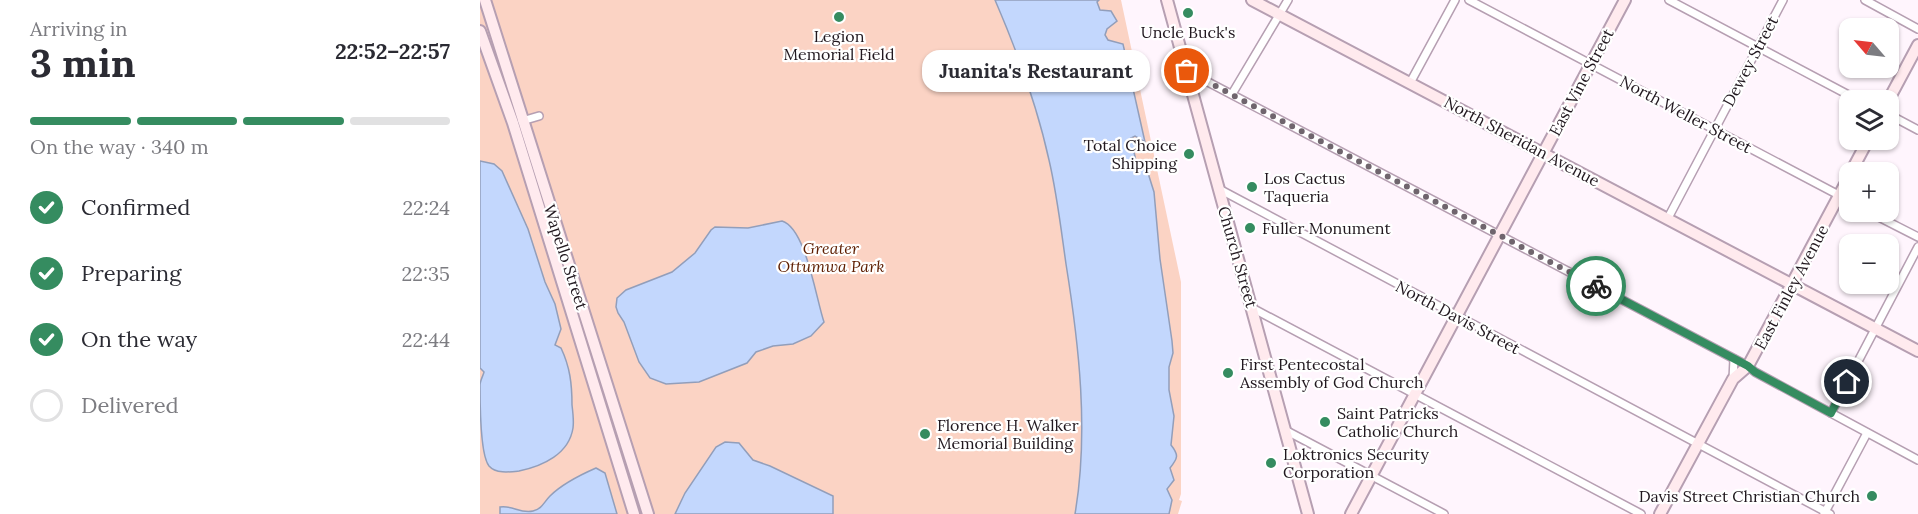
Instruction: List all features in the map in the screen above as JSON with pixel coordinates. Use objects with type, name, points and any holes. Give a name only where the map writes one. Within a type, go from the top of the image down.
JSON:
[{"type":"main road","name":"Wapello Street","points":[[485,0],[648,514]]},
{"type":"main road","name":"Church Street","points":[[1167,0],[1308,514]]},
{"type":"main road","name":"North Sheridan Avenue","points":[[1252,0],[1918,351]]},
{"type":"main road","name":"East Vine Street","points":[[1351,514],[1625,0]]},
{"type":"main road","name":"Wapello Street","points":[[480,31],[513,123],[634,514]]},
{"type":"main road","points":[[1894,90],[1918,45]]},
{"type":"main road","name":"East Finley Avenue","points":[[1748,366],[1839,195]]},
{"type":"main road","points":[[1660,514],[1733,379],[1748,366]]},
{"type":"street","points":[[1232,94],[1288,0]]},
{"type":"street","points":[[1410,83],[1455,0]]},
{"type":"street","name":"North Weller Street","points":[[1469,0],[1839,195]]},
{"type":"street","points":[[1669,0],[1839,90]]},
{"type":"street","name":"Dewey Street","points":[[1668,218],[1783,0]]},
{"type":"street","points":[[1865,0],[1918,29]]},
{"type":"street","points":[[1187,71],[1748,366],[1755,372],[1918,460]]},
{"type":"street","points":[[522,121],[539,116]]},
{"type":"street","points":[[1899,120],[1918,130]]},
{"type":"street","name":"North Davis Street","points":[[1219,189],[1827,513]]},
{"type":"street","points":[[1889,222],[1918,237]]},
{"type":"street","points":[[1831,413],[1918,247]]},
{"type":"street","points":[[1252,308],[1641,514]]},
{"type":"street","points":[[1733,379],[1734,359]]},
{"type":"street","points":[[1285,430],[1444,514]]},
{"type":"street","points":[[1827,513],[1868,433]]},
{"type":"green space","name":"Greater Ottumwa Park","points":[[488,0],[1121,0],[1181,282],[1181,494],[1179,500],[1182,501],[1178,514],[480,514],[480,4]]},
{"type":"water","points":[[995,0],[1099,0],[1097,2],[1100,10],[1111,11],[1117,21],[1107,29],[1105,35],[1108,40],[1123,44],[1145,142],[1135,136],[1131,138],[1137,145],[1134,152],[1136,161],[1148,173],[1154,192],[1160,259],[1172,341],[1169,390],[1174,416],[1171,445],[1176,457],[1170,468],[1174,480],[1167,489],[1172,500],[1169,514],[1075,514],[1081,452],[1081,389],[1075,326],[1059,212],[1039,119],[1019,59]]},
{"type":"water","points":[[480,161],[494,164],[502,171],[528,229],[545,282],[555,304],[561,329],[555,345],[561,348],[564,355],[571,383],[573,425],[571,437],[554,457],[537,466],[519,471],[503,472],[492,469],[486,460],[482,439],[480,382],[484,372],[480,368]]},
{"type":"water","points":[[782,221],[790,226],[798,236],[804,250],[824,322],[811,336],[793,344],[773,346],[756,352],[747,363],[699,382],[666,384],[650,378],[639,362],[624,322],[618,313],[617,298],[626,290],[672,272],[695,253],[715,227],[748,228]]},
{"type":"water","points":[[725,442],[739,443],[753,460],[833,496],[833,514],[675,514],[685,493],[716,447]]},
{"type":"water","points":[[596,468],[605,473],[617,514],[500,514],[500,507],[528,512],[536,510],[560,488]]},
{"type":"way so far","points":[[1187,71],[1596,286]]},
{"type":"place","name":"Uncle Buck's","points":[[1188,13]]},
{"type":"place","name":"Legion Memorial Field","points":[[839,17]]},
{"type":"place","name":"Juanita's Restaurant","points":[[1187,71]]},
{"type":"place","name":"Total Choice Shipping","points":[[1189,154]]},
{"type":"place","name":"Los Cactus Taqueria","points":[[1252,187]]},
{"type":"place","name":"Fuller Monument","points":[[1250,228]]},
{"type":"place","name":"First Pentecostal Assembly of God Church","points":[[1228,373]]},
{"type":"place","name":"Saint Patricks Catholic Church","points":[[1325,422]]},
{"type":"place","name":"Florence H. Walker Memorial Building","points":[[925,434]]},
{"type":"place","name":"Loktronics Security Corporation","points":[[1271,463]]},
{"type":"place","name":"Davis Street Christian Church","points":[[1872,496]]},
{"type":"route","points":[[1596,286],[1748,366],[1831,413],[1847,382]]}]
